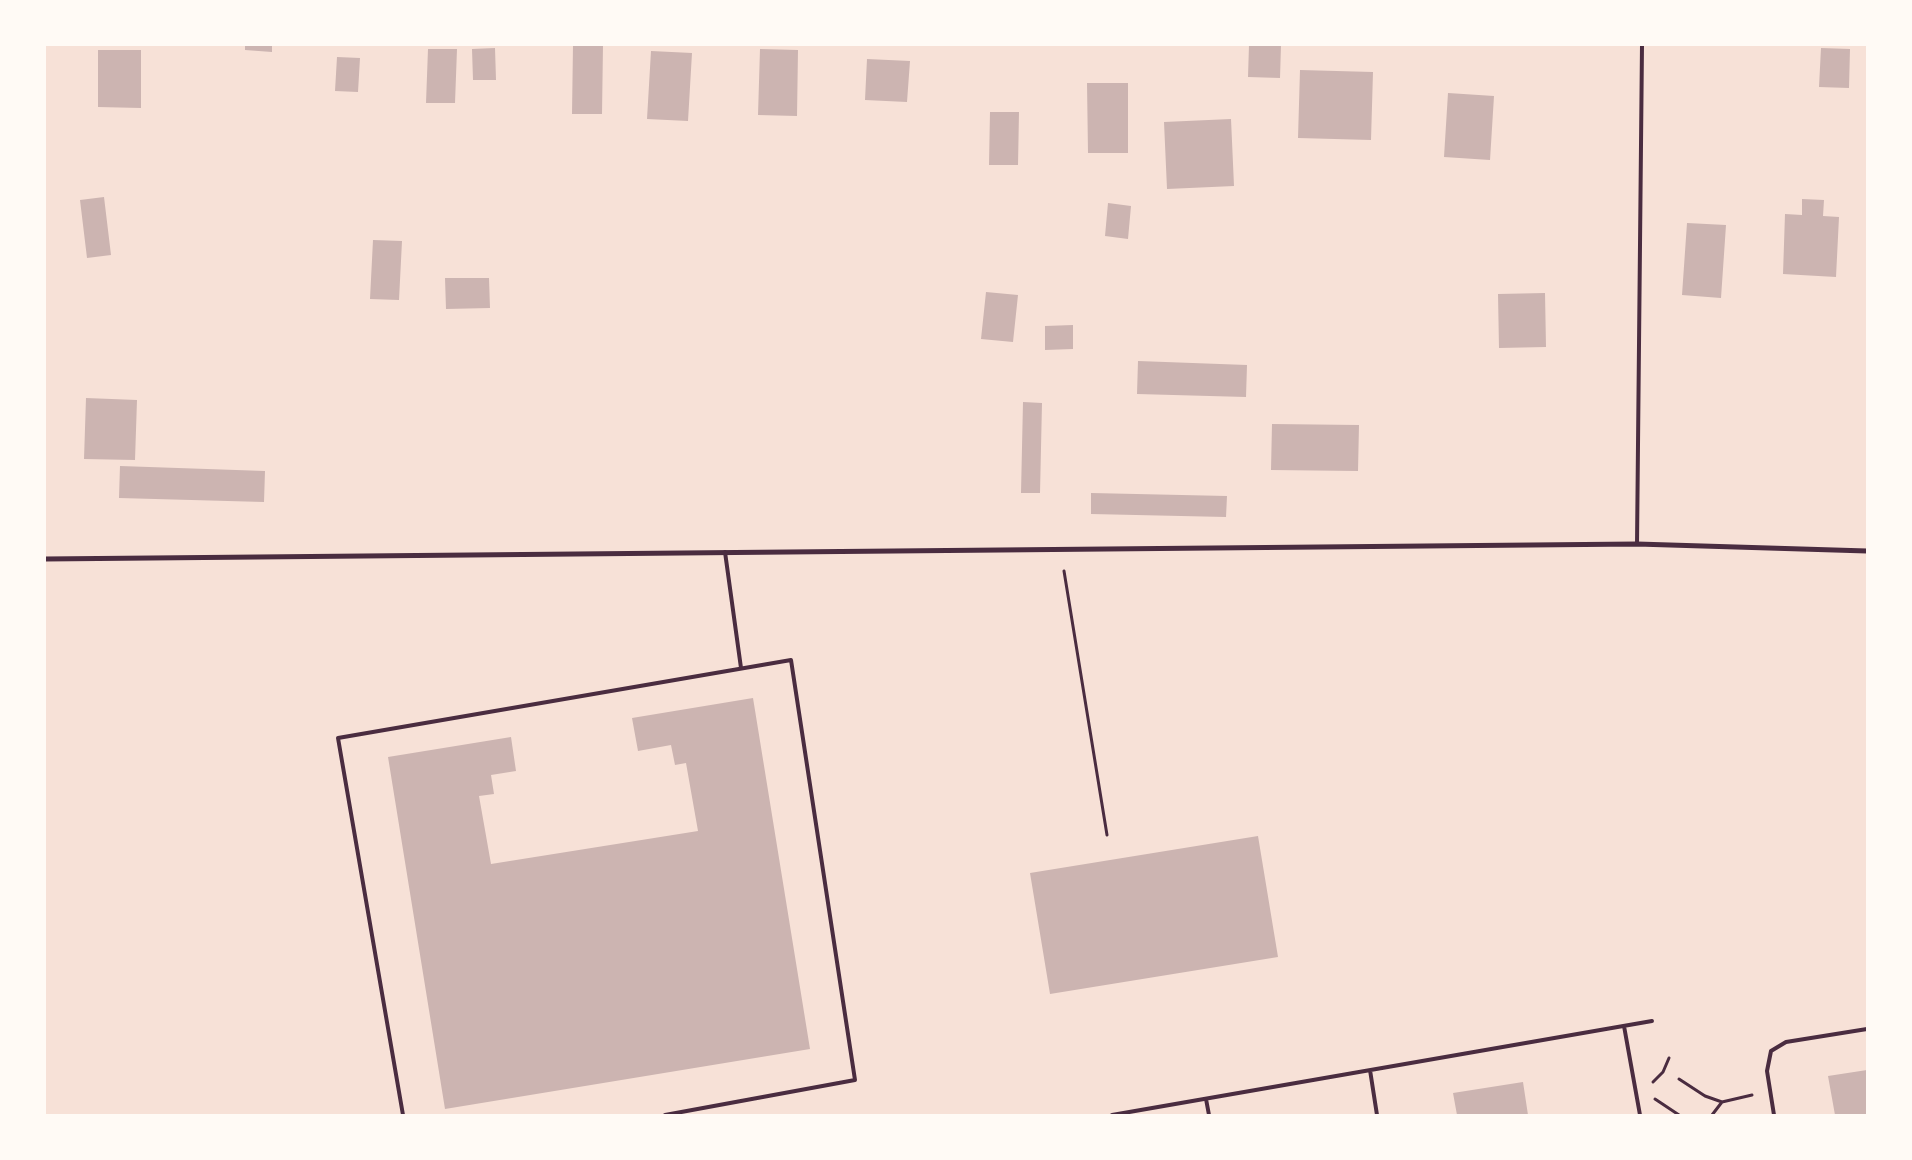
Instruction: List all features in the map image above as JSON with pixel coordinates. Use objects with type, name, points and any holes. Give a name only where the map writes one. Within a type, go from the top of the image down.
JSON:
[{"type":"street","points":[[45,558],[1636,544],[1867,551]]},
{"type":"lane","points":[[1636,544],[1642,45]]},
{"type":"lane","points":[[725,552],[741,668]]},
{"type":"lane","points":[[403,1115],[338,738],[791,660],[856,1080],[665,1115]]},
{"type":"lane","points":[[1112,1115],[1652,1021]]},
{"type":"lane","points":[[1624,1026],[1640,1115]]},
{"type":"lane","points":[[1774,1115],[1767,1071],[1770,1051],[1786,1042],[1867,1029]]},
{"type":"lane","points":[[1370,1070],[1377,1115]]},
{"type":"lane","points":[[1206,1099],[1209,1115]]},
{"type":"path","points":[[1064,571],[1107,835]]},
{"type":"path","points":[[1636,1093],[1651,1084],[1664,1072],[1669,1058]]},
{"type":"path","points":[[1679,1079],[1705,1096],[1722,1102],[1770,1091]]},
{"type":"path","points":[[1712,1115],[1722,1102]]},
{"type":"building","points":[[245,45],[272,45],[272,52],[245,50]]},
{"type":"building","points":[[573,45],[603,45],[602,114],[572,114]]},
{"type":"building","points":[[1249,45],[1281,45],[1280,78],[1248,77]]},
{"type":"building","points":[[495,48],[496,80],[473,80],[472,49]]},
{"type":"building","points":[[1821,48],[1850,49],[1849,88],[1819,87]]},
{"type":"building","points":[[428,49],[457,49],[455,103],[426,103]]},
{"type":"building","points":[[760,49],[798,50],[797,116],[758,115]]},
{"type":"building","points":[[98,50],[141,50],[141,108],[98,107]]},
{"type":"building","points":[[651,51],[692,53],[688,121],[647,119]]},
{"type":"building","points":[[337,57],[360,58],[358,92],[335,91]]},
{"type":"building","points":[[867,59],[910,61],[907,102],[865,100]]},
{"type":"building","points":[[1300,70],[1373,72],[1371,140],[1298,138]]},
{"type":"building","points":[[1087,83],[1128,83],[1128,153],[1088,153]]},
{"type":"building","points":[[1448,93],[1494,96],[1490,160],[1444,157]]},
{"type":"building","points":[[990,112],[1019,112],[1018,165],[989,165]]},
{"type":"building","points":[[1231,119],[1234,186],[1167,189],[1164,122]]},
{"type":"building","points":[[104,197],[111,255],[87,258],[80,200]]},
{"type":"building","points":[[1802,199],[1824,200],[1823,216],[1839,217],[1836,277],[1783,274],[1785,214],[1802,215]]},
{"type":"building","points":[[1108,203],[1131,206],[1128,239],[1105,236]]},
{"type":"building","points":[[1687,223],[1726,225],[1721,298],[1682,295]]},
{"type":"building","points":[[373,240],[402,241],[399,300],[370,299]]},
{"type":"building","points":[[445,278],[489,278],[490,308],[446,309]]},
{"type":"building","points":[[986,292],[1018,295],[1013,342],[981,339]]},
{"type":"building","points":[[1545,293],[1546,347],[1499,348],[1498,294]]},
{"type":"building","points":[[1073,325],[1073,349],[1045,350],[1045,326]]},
{"type":"building","points":[[1138,361],[1247,365],[1246,397],[1137,394]]},
{"type":"building","points":[[86,398],[137,400],[135,460],[84,459]]},
{"type":"building","points":[[1023,402],[1042,403],[1040,493],[1021,493]]},
{"type":"building","points":[[1272,424],[1359,425],[1358,471],[1271,470]]},
{"type":"building","points":[[120,466],[265,471],[264,502],[119,498]]},
{"type":"building","points":[[1091,493],[1227,496],[1226,517],[1091,514]]},
{"type":"building","points":[[753,698],[810,1049],[445,1109],[388,757],[511,737],[516,771],[491,775],[494,794],[479,796],[491,864],[698,831],[686,763],[675,765],[671,745],[638,751],[632,718]]},
{"type":"building","points":[[1258,836],[1278,957],[1050,994],[1030,873]]},
{"type":"building","points":[[1867,1070],[1867,1115],[1835,1115],[1828,1076]]},
{"type":"building","points":[[1523,1082],[1528,1115],[1457,1115],[1453,1093]]}]
